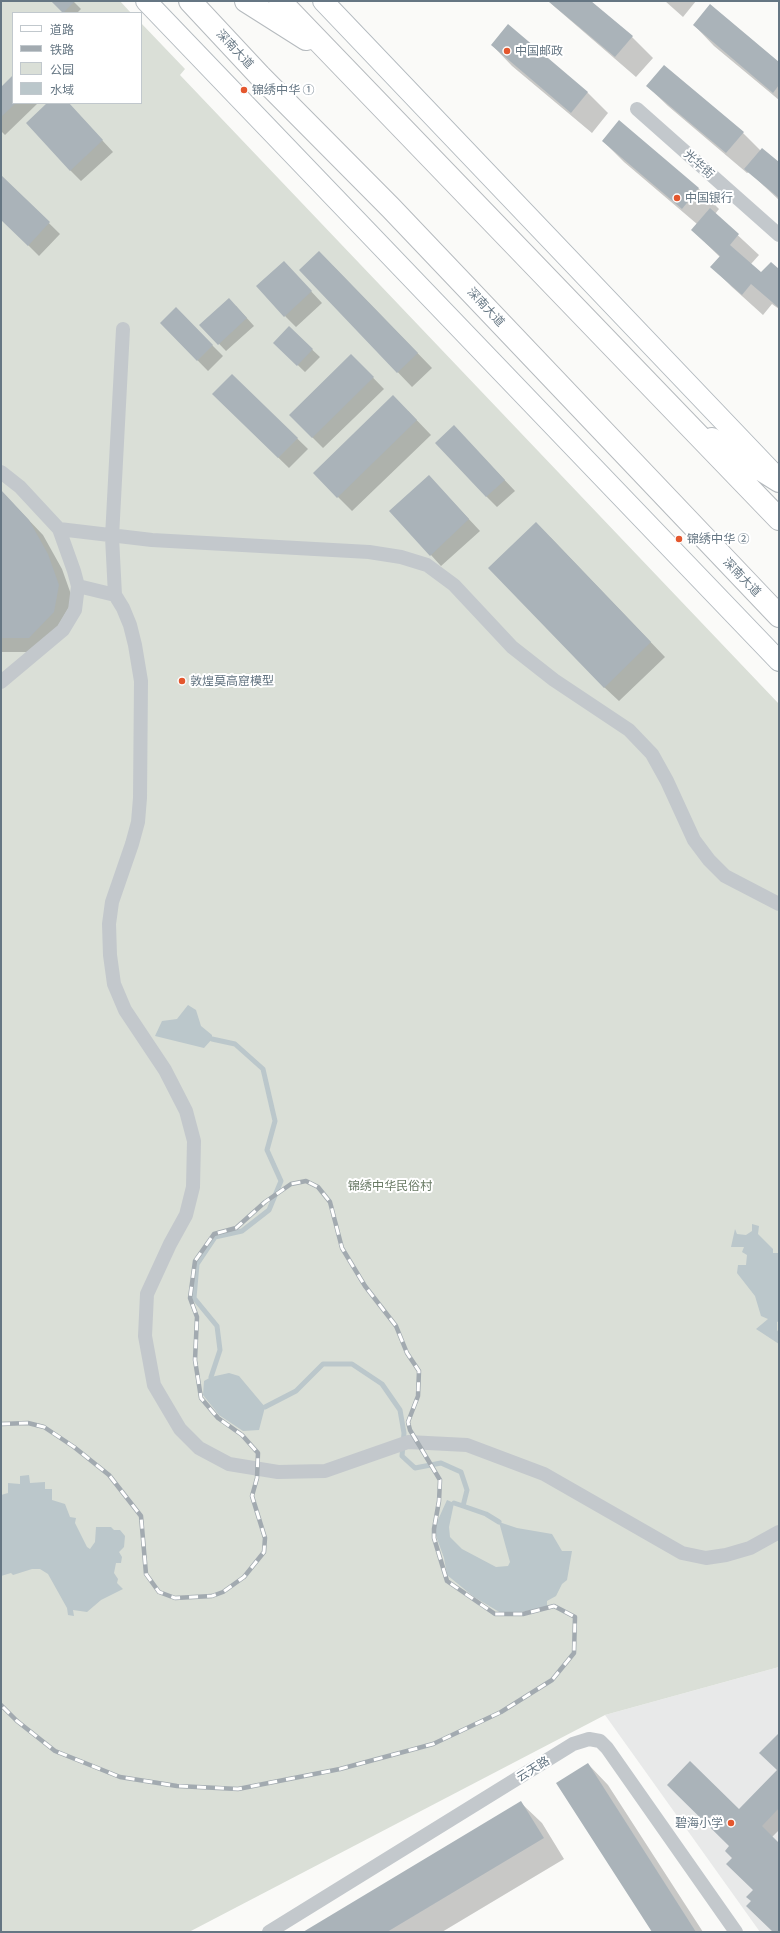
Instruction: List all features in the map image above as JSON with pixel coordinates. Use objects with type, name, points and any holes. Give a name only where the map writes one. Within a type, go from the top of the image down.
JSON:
[{"type":"main road","points":[[146,1],[779,662]]},
{"type":"main road","name":"深南大道","points":[[190,1],[260,76],[391,208],[779,616]]},
{"type":"main road","points":[[246,1],[334,57]]},
{"type":"main road","points":[[280,1],[681,419],[779,519]]},
{"type":"main road","points":[[323,1],[779,480]]},
{"type":"main road","points":[[681,419],[779,480]]},
{"type":"street","name":"光华街","points":[[637,109],[779,235]]},
{"type":"street","points":[[123,329],[112,537],[115,595],[123,608],[136,645],[141,682],[140,798],[138,822],[112,902],[109,924],[110,955],[114,984],[125,1010],[168,1077],[186,1111],[194,1141],[193,1187],[186,1215],[170,1244],[147,1294],[145,1336],[154,1385],[180,1429],[199,1448],[229,1464],[278,1472],[325,1471],[402,1444],[467,1445],[544,1474],[682,1553],[706,1558],[726,1556],[750,1548],[779,1532]]},
{"type":"street","points":[[1,472],[20,487],[59,529],[78,586],[75,610],[63,630],[1,682]]},
{"type":"street","points":[[59,529],[112,537],[369,552],[401,557],[427,565],[454,585],[512,648],[554,680],[629,730],[652,754],[667,781],[694,840],[709,860],[725,876],[779,904]]},
{"type":"street","points":[[78,586],[115,595]]},
{"type":"street","name":"云天路","points":[[269,1932],[573,1744],[590,1739],[600,1741],[607,1748],[736,1932]]},
{"type":"shaded area","name":"碧海小学","points":[[779,1667],[779,1932],[760,1932],[605,1715]]},
{"type":"green space","name":"锦绣中华民俗村","points":[[1,1],[120,1],[130,12],[12,12],[12,104],[142,104],[142,24],[185,69],[180,75],[779,704],[779,1667],[605,1715],[189,1932],[1,1932]]},
{"type":"water","points":[[188,1005],[196,1010],[201,1026],[212,1035],[212,1039],[204,1048],[155,1036],[162,1021],[177,1019]]},
{"type":"water","points":[[752,1224],[759,1226],[758,1234],[773,1249],[773,1253],[779,1253],[779,1321],[777,1322],[777,1330],[779,1333],[779,1344],[756,1329],[768,1319],[761,1316],[755,1296],[737,1273],[738,1265],[746,1265],[747,1255],[742,1252],[744,1247],[731,1247],[735,1229],[737,1234],[746,1235],[752,1231]]},
{"type":"water","points":[[229,1373],[239,1376],[265,1407],[259,1430],[243,1431],[219,1415],[203,1395],[204,1381],[211,1377]]},
{"type":"water","points":[[29,1475],[30,1483],[45,1482],[45,1489],[52,1489],[52,1500],[65,1504],[70,1517],[76,1518],[75,1523],[87,1547],[90,1549],[95,1542],[96,1527],[111,1527],[114,1530],[120,1530],[125,1536],[124,1547],[119,1552],[122,1557],[121,1563],[116,1563],[114,1573],[118,1579],[117,1583],[123,1589],[101,1600],[87,1612],[73,1610],[74,1616],[68,1615],[67,1608],[48,1574],[40,1569],[32,1569],[13,1575],[11,1573],[1,1576],[1,1495],[8,1493],[8,1483],[20,1484],[20,1476]]},
{"type":"water","points":[[447,1500],[454,1503],[449,1527],[450,1537],[462,1549],[496,1567],[508,1566],[510,1562],[499,1522],[517,1528],[552,1534],[562,1551],[572,1551],[567,1580],[562,1584],[556,1596],[547,1601],[547,1607],[521,1612],[501,1613],[474,1597],[447,1575],[444,1558],[435,1533],[437,1522]]},
{"type":"building","points":[[51,1],[75,1],[64,12],[62,12]]},
{"type":"building","points":[[548,1],[591,1],[633,36],[615,57]]},
{"type":"building","points":[[710,4],[779,62],[779,85],[773,93],[693,25]]},
{"type":"building","points":[[508,24],[588,92],[571,113],[491,45]]},
{"type":"building","points":[[664,65],[744,132],[726,153],[646,86]]},
{"type":"building","points":[[12,76],[12,104],[15,104],[1,117],[1,87]]},
{"type":"building","points":[[46,104],[70,104],[103,140],[70,171],[26,123]]},
{"type":"building","points":[[619,120],[699,188],[682,209],[602,141]]},
{"type":"building","points":[[762,148],[779,162],[779,198],[744,169]]},
{"type":"building","points":[[1,175],[50,222],[28,246],[1,220]]},
{"type":"building","points":[[710,208],[739,234],[730,245],[761,272],[771,262],[779,269],[779,308],[751,284],[742,295],[710,267],[720,256],[691,230]]},
{"type":"building","points":[[319,251],[418,353],[397,373],[299,270]]},
{"type":"building","points":[[284,261],[312,291],[284,317],[256,286]]},
{"type":"building","points":[[229,298],[247,318],[218,345],[199,325]]},
{"type":"building","points":[[176,307],[213,345],[197,361],[160,323]]},
{"type":"building","points":[[289,326],[313,349],[297,366],[273,343]]},
{"type":"building","points":[[351,354],[374,377],[312,438],[289,415]]},
{"type":"building","points":[[232,374],[298,438],[278,458],[212,394]]},
{"type":"building","points":[[393,395],[417,420],[337,498],[313,473]]},
{"type":"building","points":[[454,425],[505,480],[486,497],[435,443]]},
{"type":"building","points":[[429,475],[469,519],[430,556],[389,511]]},
{"type":"building","points":[[1,490],[29,520],[48,554],[59,585],[54,612],[29,638],[1,638]]},
{"type":"building","points":[[536,522],[651,642],[604,688],[488,568]]},
{"type":"building","points":[[779,1733],[779,1808],[762,1826],[779,1843],[779,1932],[773,1932],[746,1906],[751,1901],[746,1897],[753,1890],[726,1864],[732,1858],[725,1851],[729,1846],[667,1785],[690,1761],[739,1809],[777,1770],[759,1753]]},
{"type":"building","points":[[588,1763],[696,1932],[652,1932],[556,1783]]},
{"type":"building","points":[[521,1801],[544,1838],[387,1932],[303,1932]]},
{"type":"waterway","points":[[211,1377],[220,1350],[217,1326],[194,1298],[197,1264],[215,1237],[242,1231],[269,1210],[281,1181],[267,1150],[275,1121],[263,1069],[235,1044],[212,1039]]},
{"type":"waterway","points":[[265,1407],[296,1391],[323,1364],[352,1364],[382,1384],[400,1410],[404,1433],[402,1456],[415,1468],[441,1463],[461,1472],[467,1490],[463,1506],[454,1503]]},
{"type":"waterway","points":[[463,1506],[486,1514],[499,1522]]},
{"type":"railway","points":[[1,1424],[28,1423],[44,1427],[74,1447],[109,1475],[141,1516],[146,1574],[159,1592],[175,1598],[212,1596],[223,1592],[244,1577],[264,1552],[265,1538],[252,1496],[257,1478],[258,1453],[242,1435],[218,1418],[201,1398],[195,1360],[197,1317],[190,1298],[195,1261],[214,1234],[236,1228],[265,1202],[291,1184],[306,1181],[318,1187],[330,1202],[342,1248],[365,1286],[396,1326],[407,1353],[419,1371],[418,1396],[408,1422],[410,1430],[440,1480],[434,1538],[447,1581],[495,1614],[523,1614],[554,1606],[575,1617],[574,1653],[552,1680],[501,1712],[433,1744],[340,1769],[238,1789],[177,1786],[120,1777],[55,1751],[17,1721],[1,1705]]},
{"type":"place","name":"中国邮政","points":[[507,51]]},
{"type":"place","name":"锦绣中华 ①","points":[[244,90]]},
{"type":"place","name":"中国银行","points":[[677,198]]},
{"type":"place","name":"锦绣中华 ②","points":[[679,539]]},
{"type":"place","name":"敦煌莫高窟模型","points":[[182,681]]},
{"type":"place","name":"碧海小学","points":[[731,1823]]}]
